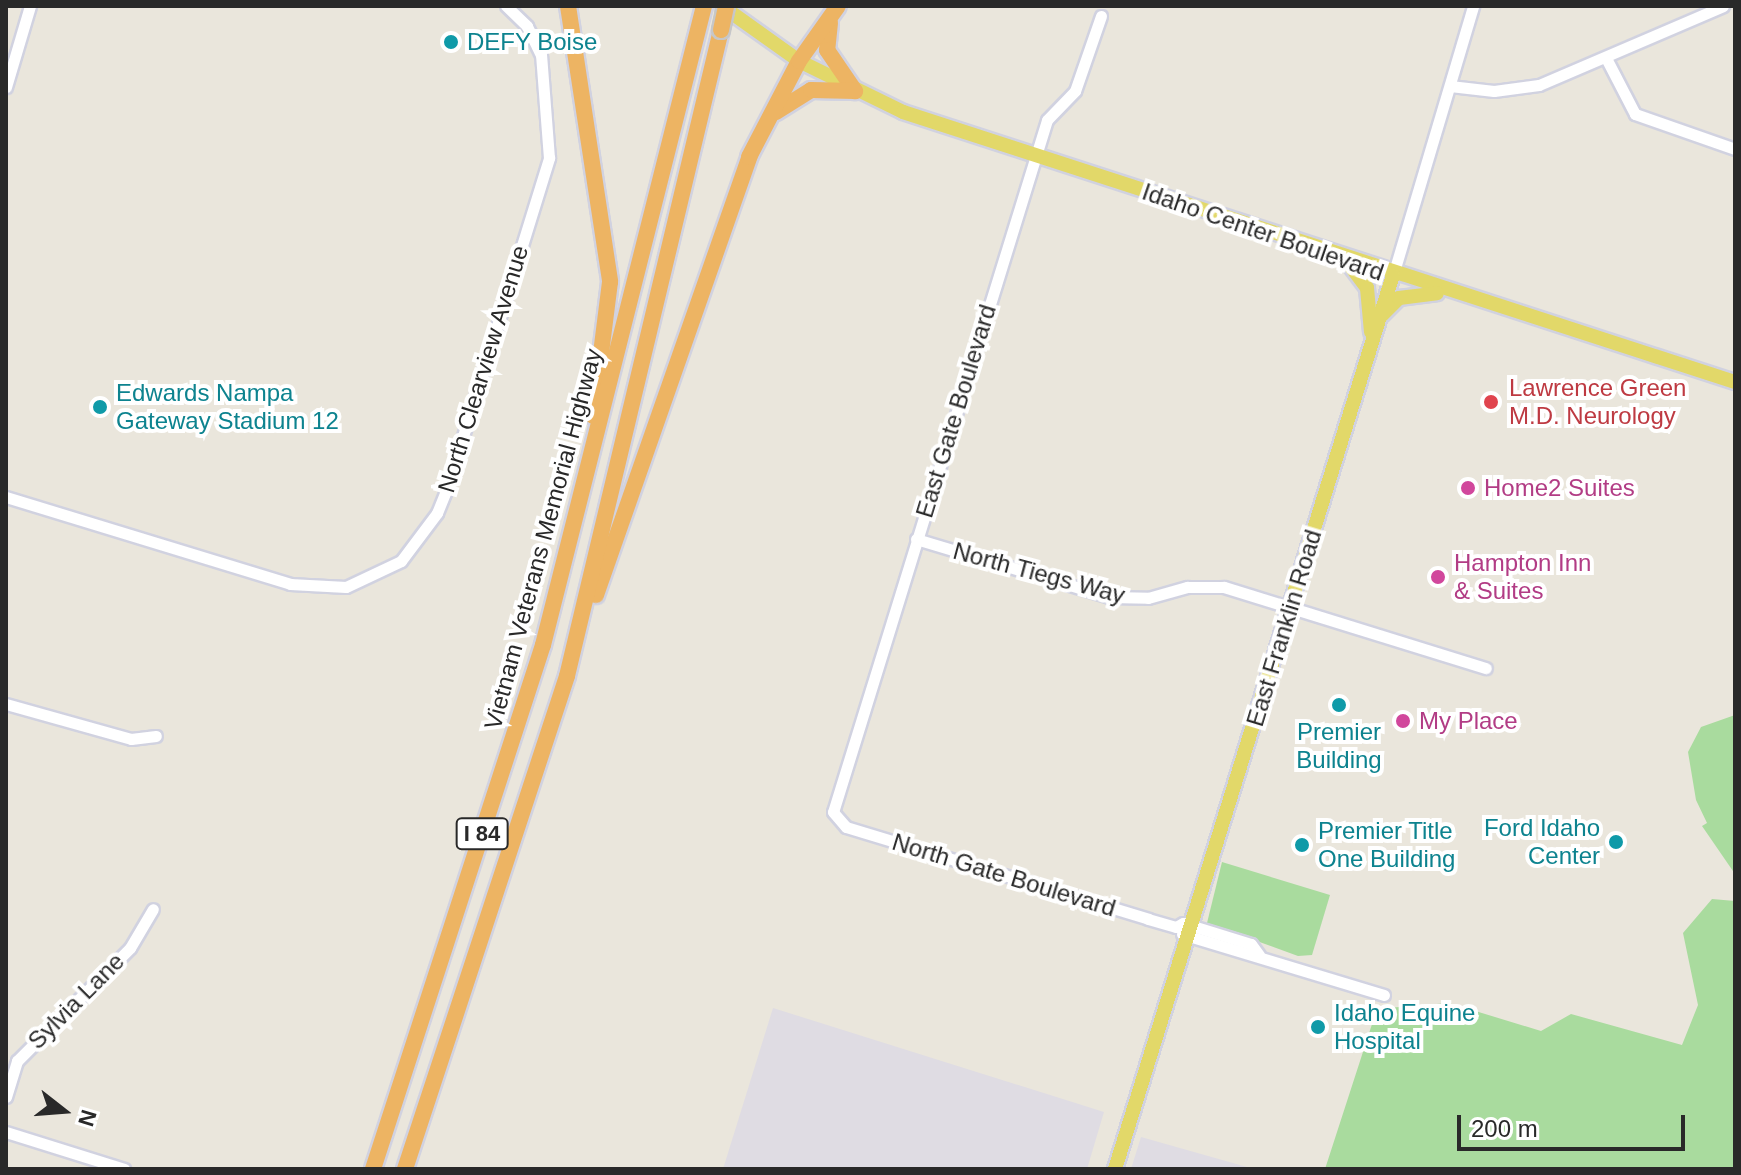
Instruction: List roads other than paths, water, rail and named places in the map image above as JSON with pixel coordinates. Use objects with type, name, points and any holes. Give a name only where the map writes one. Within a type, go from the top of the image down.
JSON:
[{"type":"highway","points":[[568,6],[610,282],[582,496]]},
{"type":"highway","name":"Vietnam Veterans Memorial Highway","points":[[405,1169],[567,676],[721,30],[724,6]]},
{"type":"highway","name":"Vietnam Veterans Memorial Highway","points":[[373,1169],[543,645],[704,7]]},
{"type":"highway","points":[[567,676],[713,254],[764,124],[799,61],[836,10]]},
{"type":"highway","points":[[836,10],[827,50],[855,91]]},
{"type":"highway","points":[[764,124],[805,92],[855,91]]},
{"type":"main road","name":"Idaho Center Boulevard","points":[[724,6],[799,61],[855,91],[1035,156],[1345,260],[1735,382]]},
{"type":"main road","points":[[1345,260],[1367,288],[1373,337]]},
{"type":"main road","name":"East Franklin Road","points":[[1115,1169],[1185,930],[1291,606],[1393,275]]},
{"type":"main road","points":[[1379,319],[1399,298],[1449,292]]},
{"type":"street","points":[[6,87],[30,6]]},
{"type":"street","name":"North Clearview Avenue","points":[[6,497],[290,584],[346,587],[401,561],[437,513],[446,491],[549,158],[541,55],[527,26],[506,6]]},
{"type":"street","name":"East Franklin Road","points":[[1393,275],[1473,6]]},
{"type":"street","points":[[1450,86],[1517,90],[1606,58],[1723,6]]},
{"type":"street","name":"East Gate Boulevard","points":[[834,818],[833,805],[1035,156],[1047,120],[1075,91],[1101,16]]},
{"type":"street","points":[[1606,58],[1635,114],[1735,149]]},
{"type":"street","name":"North Tiegs Way","points":[[916,539],[1109,597],[1148,598],[1212,586],[1291,606],[1486,668]]},
{"type":"street","points":[[6,704],[131,739],[156,736]]},
{"type":"street","name":"North Gate Boulevard","points":[[834,818],[846,827],[1185,930],[1251,944],[1259,955],[1384,995]]},
{"type":"street","name":"Sylvia Lane","points":[[6,1097],[17,1061],[130,948],[153,909]]},
{"type":"street","points":[[6,1132],[124,1169]]},
{"type":"place","name":"DEFY Boise","points":[[451,42]]},
{"type":"place","name":"Lawrence Green M.D. Neurology","points":[[1491,402]]},
{"type":"place","name":"Edwards Nampa Gateway Stadium 12","points":[[100,407]]},
{"type":"place","name":"Home2 Suites","points":[[1468,488]]},
{"type":"place","name":"Hampton Inn & Suites","points":[[1438,577]]},
{"type":"place","name":"Premier Building","points":[[1339,705]]},
{"type":"place","name":"My Place","points":[[1403,721]]},
{"type":"place","name":"Ford Idaho Center","points":[[1616,842]]},
{"type":"place","name":"Premier Title One Building","points":[[1302,845]]},
{"type":"place","name":"Idaho Equine Hospital","points":[[1318,1027]]}]
